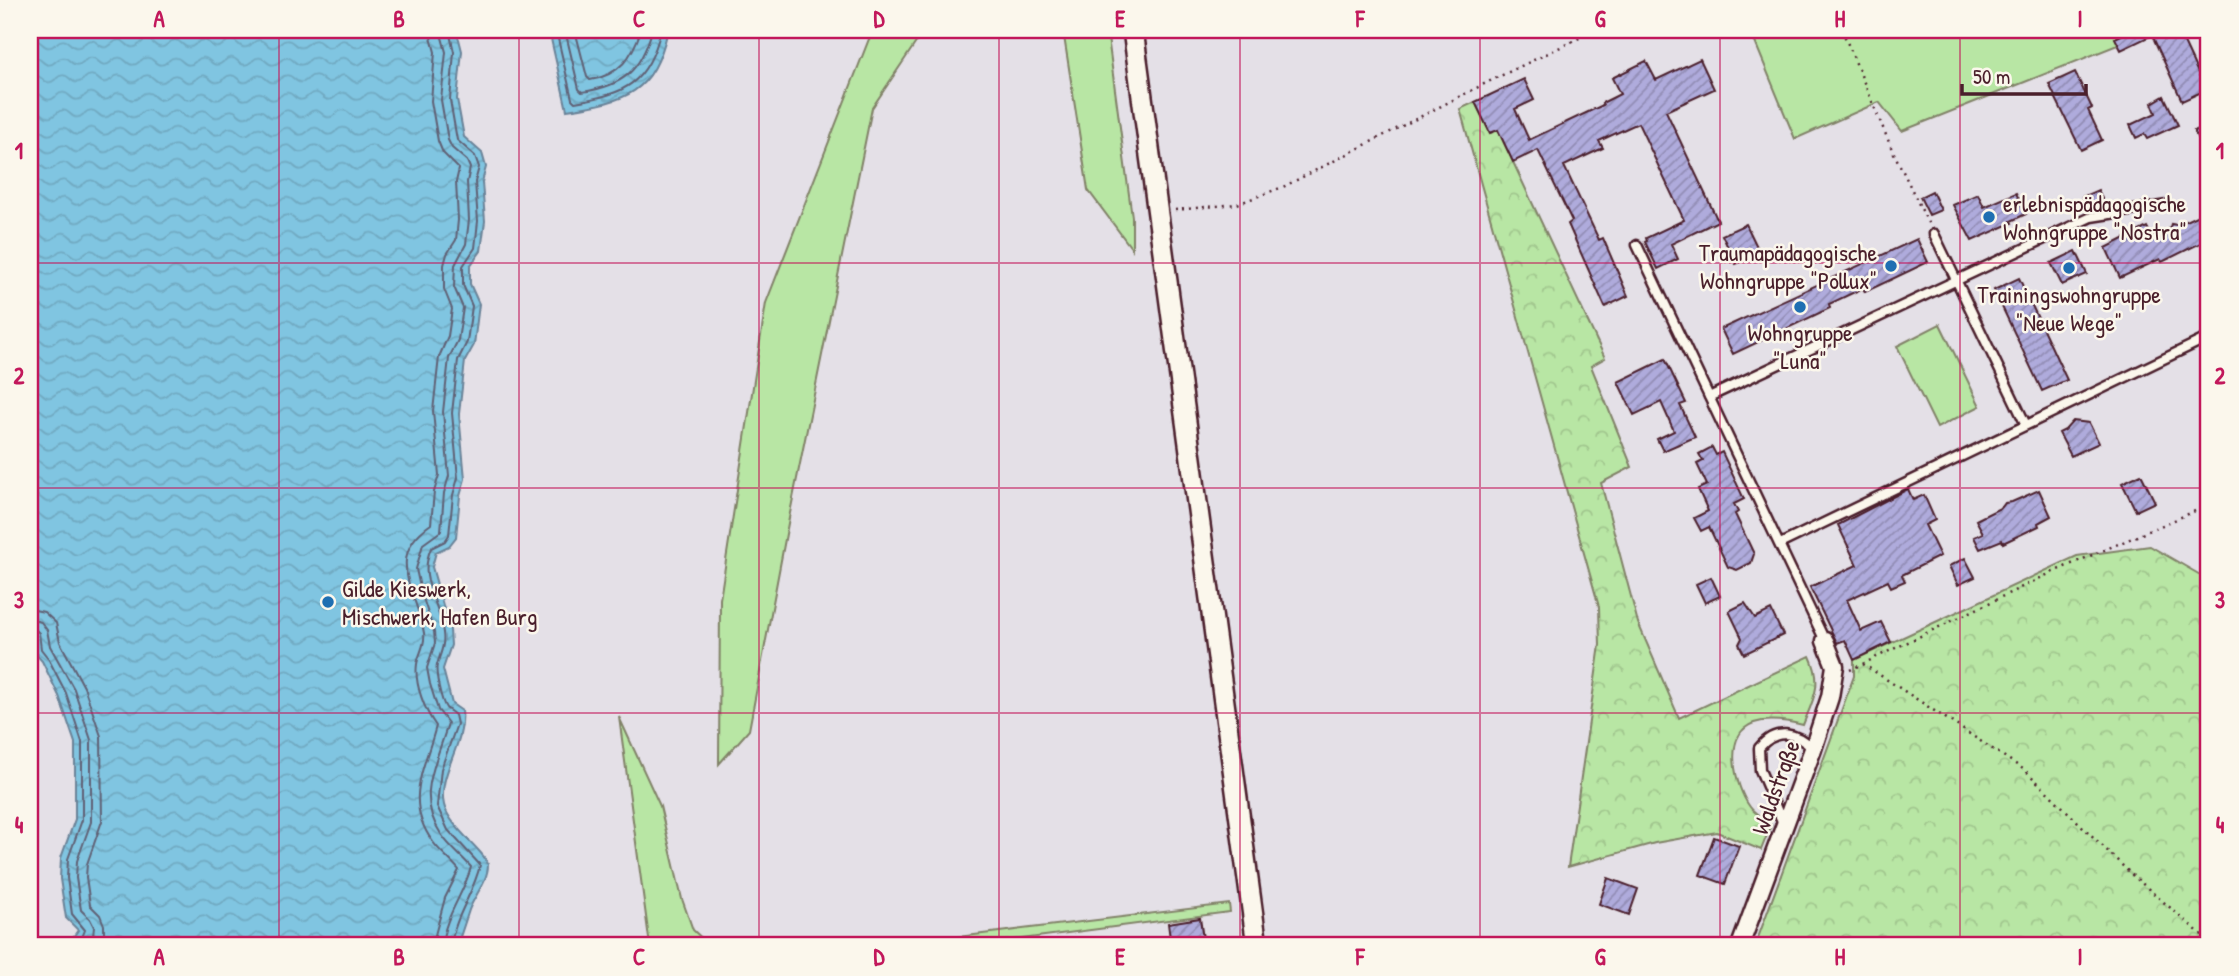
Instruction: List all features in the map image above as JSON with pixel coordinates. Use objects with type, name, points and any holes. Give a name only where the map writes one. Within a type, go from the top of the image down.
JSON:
[{"type":"street","points":[[1133,30],[1257,946]]},
{"type":"street","points":[[1825,641],[1833,657],[1835,677]]},
{"type":"street","name":"Waldstraße","points":[[1740,946],[1814,749],[1835,677]]},
{"type":"lane","points":[[1709,397],[2091,217],[2167,205]]},
{"type":"lane","points":[[1934,234],[2026,425]]},
{"type":"lane","points":[[1637,245],[1825,641]]},
{"type":"lane","points":[[1780,544],[2209,337]]},
{"type":"lane","points":[[1785,826],[1760,770],[1759,748],[1770,736],[1781,733],[1804,740],[1814,749]]},
{"type":"path","points":[[1157,211],[1237,204],[1283,187],[1596,30]]},
{"type":"path","points":[[1842,30],[1891,147],[1934,234]]},
{"type":"path","points":[[1835,677],[2053,572],[2209,505]]},
{"type":"path","points":[[1863,664],[2026,771],[2132,874],[2209,940]]},
{"type":"green space","points":[[877,30],[938,30],[921,35],[872,108],[749,730],[719,764],[720,599],[766,303],[869,39]]},
{"type":"green space","points":[[1063,30],[1107,30],[1132,217],[1132,249],[1088,190]]},
{"type":"green space","points":[[1750,30],[2155,30],[1902,131],[1879,102],[1795,139]]},
{"type":"green space","points":[[1475,102],[1490,133],[1498,130],[1605,358],[1591,366],[1632,467],[1601,483],[1638,623],[1679,718],[1810,656],[1814,666],[1816,691],[1803,725],[1760,721],[1744,729],[1738,738],[1734,762],[1740,787],[1750,807],[1771,825],[1761,850],[1717,832],[1655,843],[1568,867],[1600,645],[1599,607],[1460,109]]},
{"type":"green space","points":[[1940,324],[1980,406],[1937,428],[1897,346]]},
{"type":"green space","points":[[2150,546],[2209,580],[2209,946],[1755,946],[1854,676],[1854,660],[2077,556]]},
{"type":"green space","points":[[619,717],[660,806],[682,899],[693,930],[710,946],[650,946]]},
{"type":"green space","points":[[1229,904],[1230,912],[967,946],[883,946]]},
{"type":"water","name":"Gilde Kieswerk, Mischwerk, Hafen Burg","points":[[30,30],[454,30],[459,39],[462,51],[457,99],[464,137],[482,153],[486,167],[482,182],[485,221],[481,251],[470,266],[470,284],[479,304],[474,345],[465,361],[459,414],[465,479],[460,496],[456,537],[449,546],[436,552],[432,567],[450,630],[451,645],[443,669],[452,704],[462,711],[460,735],[444,782],[444,805],[453,822],[488,865],[486,877],[469,910],[457,946],[69,946],[78,930],[66,918],[60,879],[61,858],[75,819],[75,743],[59,696],[42,661],[34,652],[30,589]]},
{"type":"water","points":[[549,30],[668,30],[654,68],[634,91],[606,103],[567,110]]},
{"type":"building","points":[[2132,30],[2178,30],[2206,90],[2182,101],[2152,35],[2121,50],[2115,38]]},
{"type":"building","points":[[1700,59],[1714,89],[1666,111],[1718,221],[1671,244],[1678,259],[1658,269],[1645,242],[1646,238],[1684,220],[1638,123],[1599,141],[1603,148],[1564,166],[1599,240],[1603,238],[1628,296],[1605,307],[1568,224],[1572,221],[1538,150],[1513,162],[1498,130],[1490,133],[1475,102],[1524,79],[1534,100],[1515,109],[1529,140],[1603,105],[1602,103],[1620,94],[1612,78],[1646,61],[1656,80]]},
{"type":"building","points":[[2075,72],[2092,108],[2088,110],[2102,140],[2081,150],[2049,84]]},
{"type":"building","points":[[2164,96],[2178,125],[2147,139],[2144,134],[2136,138],[2130,125],[2156,113],[2152,103]]},
{"type":"building","points":[[2209,124],[2209,162],[2194,131]]},
{"type":"building","points":[[2098,190],[2103,201],[2099,203],[2101,209],[2089,211],[2082,197]]},
{"type":"building","points":[[1932,191],[1941,210],[1929,215],[1920,197]]},
{"type":"building","name":"erlebnispädagogische Wohngruppe \"Nostra\"","points":[[2016,193],[2026,214],[1972,241],[1953,205],[1978,194],[1984,207]]},
{"type":"building","points":[[2209,210],[2209,239],[2162,262],[2160,259],[2120,278],[2106,248],[2147,227],[2152,237],[2169,230],[2171,224],[2177,225]]},
{"type":"building","points":[[1746,224],[1760,253],[1736,264],[1722,235]]},
{"type":"building","points":[[1917,239],[1928,262],[1865,292],[1863,288],[1829,304],[1830,308],[1733,354],[1721,329]]},
{"type":"building","name":"Trainingswohngruppe \"Neue Wege\"","points":[[2076,251],[2087,274],[2062,285],[2051,263]]},
{"type":"building","points":[[2019,278],[2067,380],[2042,391],[1994,290]]},
{"type":"building","points":[[1665,359],[1686,403],[1680,405],[1695,437],[1663,451],[1657,439],[1674,431],[1661,402],[1634,415],[1618,382]]},
{"type":"building","points":[[2073,421],[2089,423],[2099,443],[2071,456],[2059,433]]},
{"type":"building","points":[[1712,447],[1716,455],[1722,452],[1744,499],[1734,504],[1738,512],[1735,514],[1754,554],[1751,563],[1737,570],[1728,567],[1709,527],[1701,531],[1694,518],[1708,511],[1698,489],[1707,485],[1697,464],[1703,461],[1699,454]]},
{"type":"building","points":[[2141,474],[2155,502],[2136,511],[2122,483]]},
{"type":"building","points":[[1908,489],[1913,500],[1924,495],[1935,520],[1925,525],[1940,556],[1902,575],[1905,581],[1891,587],[1888,581],[1847,600],[1861,631],[1881,622],[1891,642],[1854,660],[1845,640],[1837,643],[1810,587],[1857,565],[1838,525]]},
{"type":"building","points":[[2039,490],[2051,516],[2038,523],[2039,526],[2003,543],[2002,540],[1980,549],[1974,537],[1983,533],[1976,520],[2005,503]]},
{"type":"building","points":[[1965,558],[1975,577],[1958,585],[1949,566]]},
{"type":"building","points":[[1711,577],[1720,596],[1705,603],[1696,584]]},
{"type":"building","points":[[1745,603],[1755,618],[1771,610],[1783,635],[1744,654],[1739,644],[1742,638],[1729,611]]},
{"type":"building","points":[[1714,837],[1739,846],[1725,884],[1700,875]]},
{"type":"building","points":[[1608,878],[1638,889],[1629,915],[1599,904]]},
{"type":"building","points":[[1200,918],[1204,946],[1171,946],[1168,923]]},
{"type":"place","name":"erlebnispädagogische Wohngruppe \"Nostra\"","points":[[1989,217]]},
{"type":"place","name":"Traumapädagogische Wohngruppe \"Pollux\"","points":[[1891,266]]},
{"type":"place","name":"Trainingswohngruppe \"Neue Wege\"","points":[[2069,268]]},
{"type":"place","name":"Wohngruppe \"Luna\"","points":[[1800,307]]},
{"type":"place","name":"Gilde Kieswerk, Mischwerk, Hafen Burg","points":[[328,602]]}]
